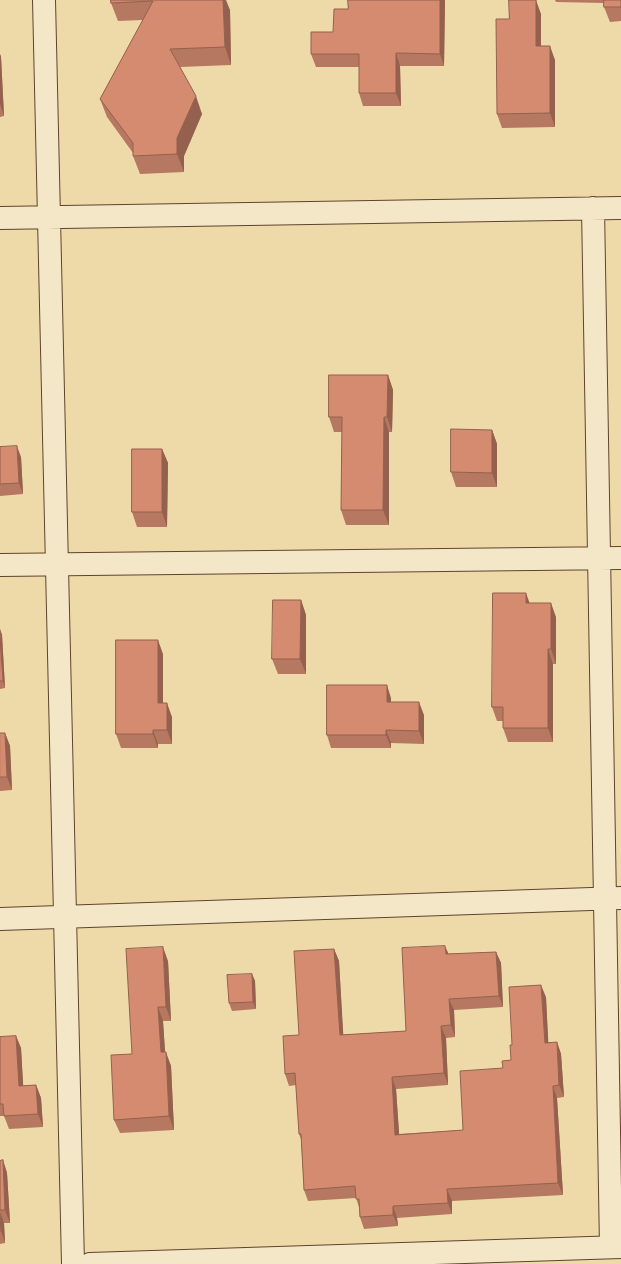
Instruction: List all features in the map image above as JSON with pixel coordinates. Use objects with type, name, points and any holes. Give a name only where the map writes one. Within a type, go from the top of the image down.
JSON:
[{"type":"street","points":[[44,0],[73,1264]]},
{"type":"street","points":[[90,1264],[616,1247],[613,898],[599,558],[593,208]]},
{"type":"street","points":[[0,218],[621,208]]},
{"type":"street","points":[[0,565],[621,558]]},
{"type":"street","points":[[0,919],[613,898]]},
{"type":"building","points":[[111,0],[223,0],[225,47],[170,49],[196,96],[177,138],[177,154],[133,156],[133,143],[100,99],[153,1],[111,3]]},
{"type":"building","points":[[348,0],[440,0],[440,54],[396,53],[396,93],[359,93],[359,54],[311,54],[311,32],[333,32],[334,9],[348,9]]},
{"type":"building","points":[[509,0],[536,0],[536,46],[550,46],[550,113],[497,114],[496,19],[509,19]]},
{"type":"building","points":[[604,0],[621,0],[621,7],[604,7]]},
{"type":"building","points":[[329,375],[388,375],[387,417],[384,417],[383,510],[341,510],[342,417],[329,417]]},
{"type":"building","points":[[451,429],[492,430],[492,473],[451,472]]},
{"type":"building","points":[[17,446],[19,483],[0,484],[0,447]]},
{"type":"building","points":[[132,449],[162,449],[162,512],[132,512]]},
{"type":"building","points":[[493,593],[526,593],[526,603],[551,603],[551,649],[548,649],[548,728],[503,728],[503,707],[492,707]]},
{"type":"building","points":[[273,600],[301,600],[300,659],[272,659]]},
{"type":"building","points":[[0,638],[3,681],[0,681]]},
{"type":"building","points":[[116,640],[158,640],[158,703],[167,703],[167,730],[153,730],[153,734],[116,734]]},
{"type":"building","points":[[327,685],[387,685],[387,702],[419,702],[419,731],[386,730],[386,735],[327,735]]},
{"type":"building","points":[[0,733],[5,733],[7,777],[0,777]]},
{"type":"building","points":[[445,946],[446,954],[496,952],[499,996],[449,999],[451,1025],[441,1026],[444,1073],[392,1077],[395,1135],[463,1130],[460,1071],[503,1068],[502,1061],[511,1060],[510,1045],[512,1045],[509,987],[541,985],[545,1043],[557,1042],[559,1085],[553,1086],[558,1183],[447,1189],[448,1203],[393,1206],[393,1215],[360,1217],[359,1199],[356,1199],[355,1186],[304,1190],[301,1134],[299,1134],[295,1073],[285,1074],[283,1036],[299,1035],[294,951],[334,949],[340,1035],[406,1031],[402,948]]},
{"type":"building","points":[[163,947],[166,1007],[158,1007],[161,1052],[166,1052],[169,1116],[114,1120],[111,1055],[132,1054],[126,949]]},
{"type":"building","points":[[252,974],[253,1002],[229,1003],[227,975]]},
{"type":"building","points":[[16,1036],[19,1086],[36,1085],[38,1114],[4,1116],[3,1104],[0,1104],[0,1037]]},
{"type":"building","points":[[3,1160],[5,1210],[0,1210],[0,1161]]}]
